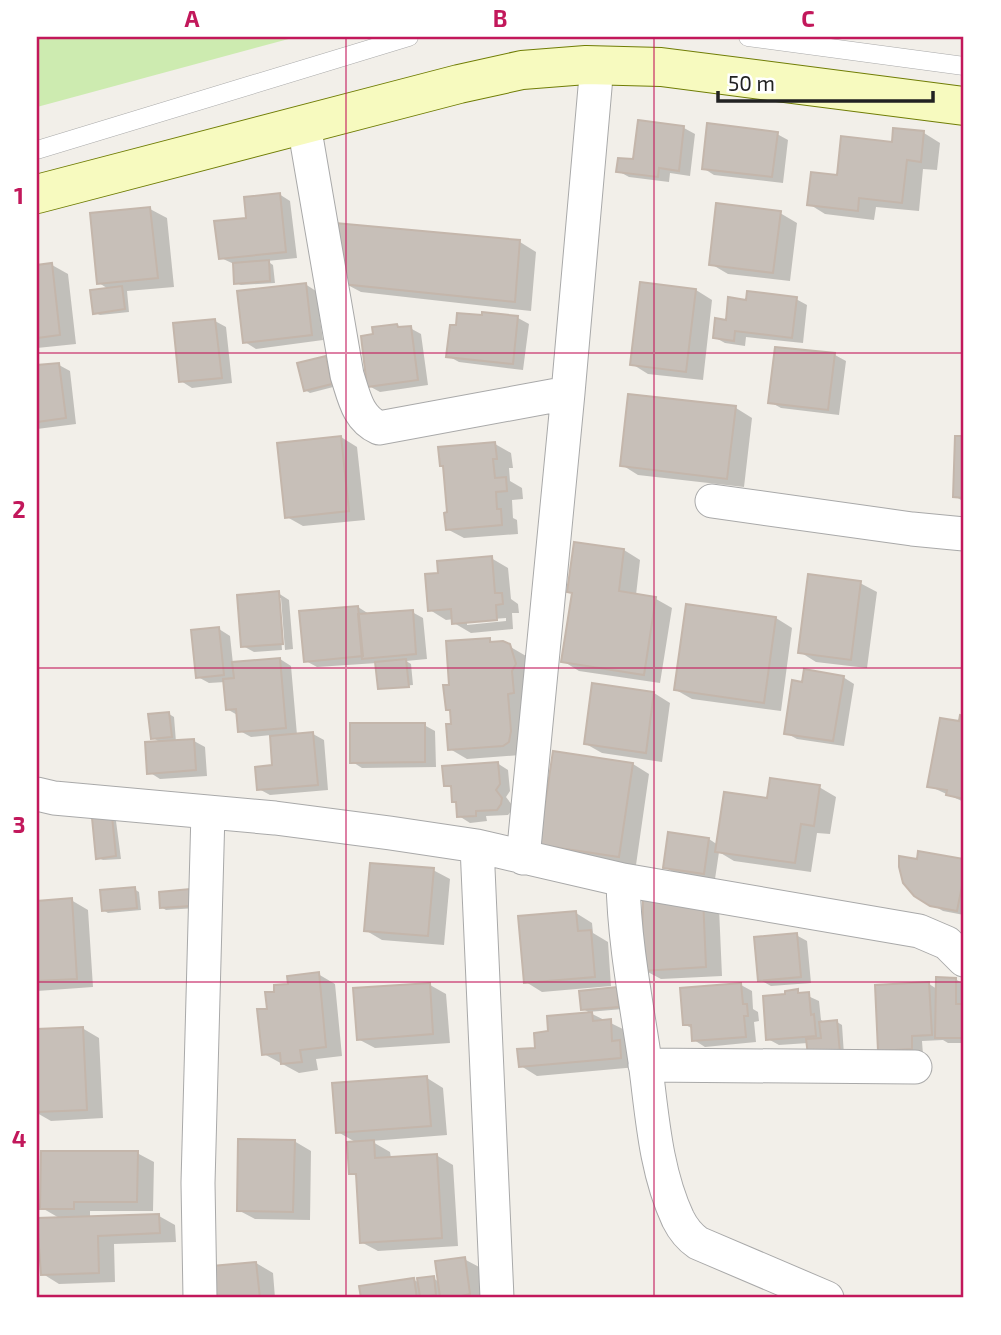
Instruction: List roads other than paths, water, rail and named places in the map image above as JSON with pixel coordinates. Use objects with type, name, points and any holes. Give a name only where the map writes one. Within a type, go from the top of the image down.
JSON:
[{"type":"main road","points":[[37,194],[458,84],[522,70],[597,65],[661,67],[964,106]]},
{"type":"street","points":[[523,858],[597,65]]},
{"type":"street","points":[[304,125],[346,375],[360,412],[368,423],[379,428],[568,393]]},
{"type":"street","points":[[712,501],[964,534]]},
{"type":"street","points":[[37,794],[288,820],[477,846],[623,880],[919,931],[947,943],[964,960]]},
{"type":"street","points":[[200,1298],[198,1183],[208,812]]},
{"type":"street","points":[[477,846],[497,1298]]},
{"type":"street","points":[[623,880],[626,933],[652,1125],[676,1216],[687,1236],[698,1243],[827,1298]]},
{"type":"street","points":[[645,1065],[915,1067]]},
{"type":"lane","points":[[37,150],[409,37]]},
{"type":"lane","points":[[748,37],[964,66]]}]
